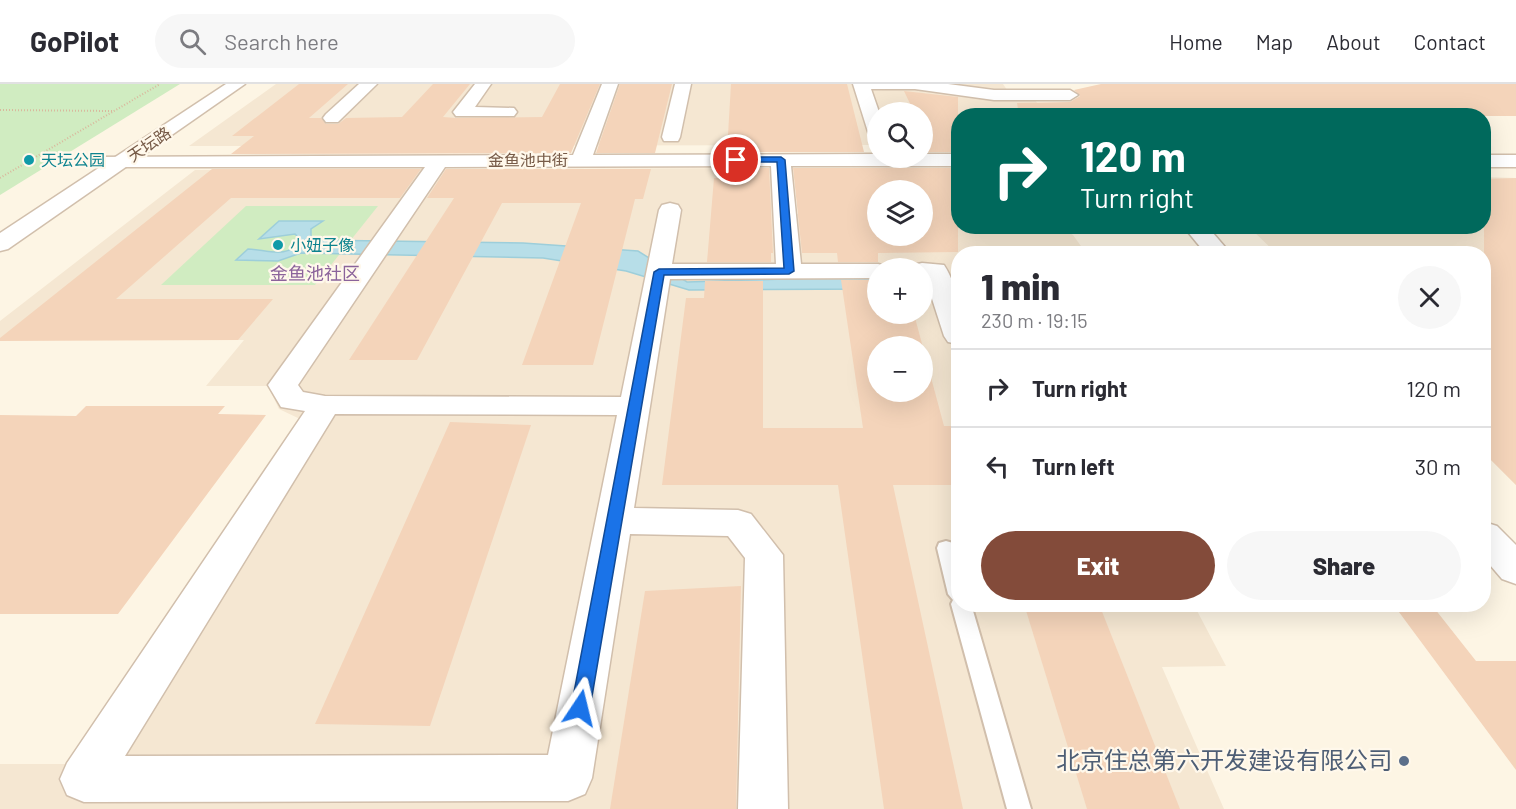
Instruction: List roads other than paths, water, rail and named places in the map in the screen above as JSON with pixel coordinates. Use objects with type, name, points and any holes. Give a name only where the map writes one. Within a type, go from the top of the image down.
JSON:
[{"type":"street","name":"天坛路","points":[[0,224],[218,84]]},
{"type":"street","name":"天坛路","points":[[0,244],[237,84]]},
{"type":"street","points":[[332,118],[369,84]]},
{"type":"street","points":[[483,84],[462,112],[508,112]]},
{"type":"street","points":[[581,160],[610,84]]},
{"type":"street","points":[[671,137],[683,84]]},
{"type":"street","points":[[867,103],[861,85],[919,85],[994,95],[1065,89],[1082,108]]},
{"type":"street","name":"金鱼池中街","points":[[97,161],[867,159]]},
{"type":"street","points":[[440,160],[283,384],[292,400],[325,405],[635,406]]},
{"type":"street","points":[[781,160],[789,271]]},
{"type":"street","name":"金鱼池中街","points":[[933,160],[951,160]]},
{"type":"street","points":[[1491,161],[1516,161]]},
{"type":"street","points":[[325,405],[84,778],[568,778],[670,210]]},
{"type":"street","points":[[1201,234],[1212,246]]},
{"type":"street","points":[[933,270],[935,270],[951,316]]},
{"type":"street","points":[[659,272],[867,271]]},
{"type":"street","points":[[615,521],[738,523],[764,555],[763,809]]},
{"type":"street","points":[[1491,542],[1516,569]]},
{"type":"lane","points":[[945,548],[951,569]]},
{"type":"lane","points":[[964,612],[1019,809]]},
{"type":"water","points":[[279,221],[323,221],[311,229],[311,240],[523,243],[638,251],[687,282],[867,276],[867,289],[689,290],[626,271],[543,258],[301,253],[278,261],[236,260],[248,249],[276,252],[290,250],[300,239],[295,234],[259,239]]},
{"type":"place","name":"天坛公园","points":[[29,160]]},
{"type":"place","name":"小妞子像","points":[[278,245]]},
{"type":"place","name":"北京住总第六开发建设有限公司","points":[[1404,761]]},
{"type":"district","name":"金鱼池社区","points":[[315,274]]}]
